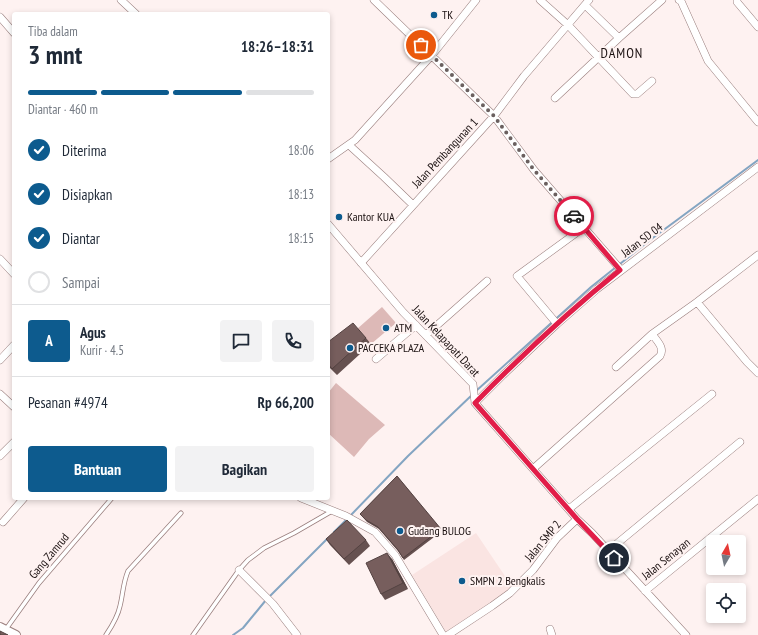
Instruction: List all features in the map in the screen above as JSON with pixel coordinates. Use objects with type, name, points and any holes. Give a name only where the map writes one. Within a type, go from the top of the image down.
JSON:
[{"type":"street","points":[[122,0],[134,12]]},
{"type":"street","points":[[374,0],[494,116],[534,170],[618,268]]},
{"type":"street","points":[[330,158],[355,140],[376,118],[432,55],[476,0]]},
{"type":"street","points":[[540,0],[568,25],[633,94],[637,94],[652,81]]},
{"type":"street","points":[[555,98],[662,0]]},
{"type":"street","points":[[679,0],[681,1],[708,61],[758,122]]},
{"type":"street","points":[[737,0],[737,2],[758,27]]},
{"type":"street","points":[[587,2],[619,38]]},
{"type":"street","name":"Jalan Pembangunan 1","points":[[361,264],[413,204],[494,116],[524,76],[587,2]]},
{"type":"street","points":[[0,16],[12,31]]},
{"type":"street","points":[[348,145],[413,204]]},
{"type":"street","name":"Jalan SD 04","points":[[475,403],[556,322],[618,268],[758,167]]},
{"type":"street","name":"Jalan Kelapapati Darat","points":[[330,228],[416,325],[472,384],[475,403]]},
{"type":"street","points":[[556,322],[517,276],[583,228]]},
{"type":"street","points":[[616,366],[652,334],[757,258]]},
{"type":"street","points":[[0,259],[12,272]]},
{"type":"street","points":[[426,335],[487,281]]},
{"type":"street","points":[[697,302],[758,373]]},
{"type":"street","points":[[376,359],[416,325]]},
{"type":"street","points":[[534,468],[660,356],[662,348],[652,334]]},
{"type":"street","points":[[0,360],[12,347]]},
{"type":"street","points":[[0,394],[12,405]]},
{"type":"street","points":[[569,509],[712,394]]},
{"type":"street","points":[[475,403],[534,468],[577,519],[686,635]]},
{"type":"street","points":[[608,551],[740,442]]},
{"type":"street","points":[[0,456],[12,444]]},
{"type":"street","name":"Jalan Senayan","points":[[645,591],[758,499]]},
{"type":"street","points":[[2,522],[22,500]]},
{"type":"street","points":[[306,500],[349,518],[374,532],[395,555],[443,635]]},
{"type":"street","name":"Jalan SMP 2","points":[[448,635],[510,593],[533,570],[557,538],[577,519]]},
{"type":"street","points":[[239,570],[273,604],[297,635]]},
{"type":"street","points":[[3,628],[16,635]]},
{"type":"lane","name":"Gang Zamrud","points":[[3,628],[39,583],[110,500]]},
{"type":"lane","points":[[193,635],[239,570],[248,560],[264,548],[333,511]]},
{"type":"lane","points":[[106,635],[118,613],[124,580],[128,571],[181,513]]},
{"type":"shaded area","points":[[382,307],[396,323],[371,344],[357,329]]},
{"type":"shaded area","points":[[336,383],[385,425],[369,439],[354,457],[330,435],[330,390]]},
{"type":"shaded area","name":"SMPN 2 Bengkalis","points":[[476,533],[513,588],[446,632],[412,575]]},
{"type":"building","points":[[353,323],[366,338],[332,369],[330,366],[330,340]]},
{"type":"building","name":"Gudang BULOG","points":[[397,476],[441,529],[403,558],[378,527],[366,520],[360,514]]},
{"type":"building","points":[[347,520],[366,540],[344,559],[326,539]]},
{"type":"building","points":[[387,553],[403,583],[381,594],[366,563]]},
{"type":"building","points":[[0,631],[8,635],[0,635]]},
{"type":"waterway","points":[[476,391],[591,287],[650,240],[758,160]]},
{"type":"waterway","points":[[350,516],[408,456],[473,394]]},
{"type":"waterway","points":[[334,532],[347,519]]},
{"type":"waterway","points":[[269,597],[328,538]]},
{"type":"waterway","points":[[233,635],[243,628],[266,600]]},
{"type":"way so far","points":[[421,45],[494,116],[534,170],[574,216]]},
{"type":"place","name":"TK","points":[[434,15]]},
{"type":"place","name":"Kantor KUA","points":[[339,217]]},
{"type":"place","name":"ATM","points":[[386,328]]},
{"type":"place","name":"PACCEKA PLAZA","points":[[350,348]]},
{"type":"place","name":"Gudang BULOG","points":[[400,531]]},
{"type":"place","name":"SMPN 2 Bengkalis","points":[[462,581]]},
{"type":"district","name":"DAMON","points":[[622,53]]},
{"type":"route","points":[[574,216],[620,270],[557,324],[502,375],[475,403],[534,468],[577,519],[592,533],[614,558]]}]
